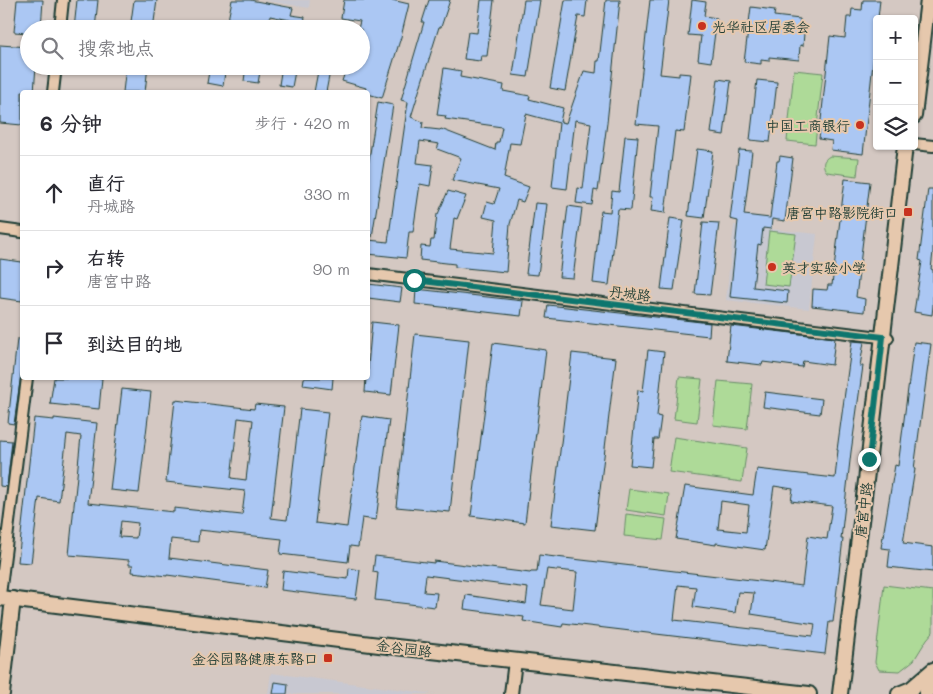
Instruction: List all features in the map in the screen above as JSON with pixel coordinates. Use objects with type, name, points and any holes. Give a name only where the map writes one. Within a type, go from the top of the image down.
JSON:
[{"type":"main road","points":[[915,60],[922,0]]},
{"type":"main road","points":[[915,105],[928,0]]},
{"type":"main road","name":"唐宫中路","points":[[847,694],[905,150]]},
{"type":"main road","name":"唐宫中路","points":[[840,694],[910,150]]},
{"type":"main road","points":[[2,694],[5,602]]},
{"type":"main road","name":"金谷园路","points":[[5,602],[750,694]]},
{"type":"main road","name":"金谷园路","points":[[514,664],[809,694]]},
{"type":"main road","points":[[899,694],[911,689],[933,670]]},
{"type":"main road","points":[[926,694],[933,674]]},
{"type":"street","points":[[61,20],[63,0]]},
{"type":"street","points":[[53,90],[55,75]]},
{"type":"street","points":[[918,144],[933,146]]},
{"type":"street","points":[[0,229],[20,232]]},
{"type":"street","name":"丹城路","points":[[370,274],[886,338]]},
{"type":"street","points":[[5,602],[27,380]]},
{"type":"street","points":[[511,694],[514,664]]},
{"type":"shaded area","points":[[262,0],[310,0],[309,8]]},
{"type":"shaded area","name":"英才实验小学","points":[[734,225],[817,234],[809,309],[726,300]]},
{"type":"shaded area","points":[[271,673],[435,694],[268,694]]},
{"type":"green space","points":[[794,70],[823,73],[815,144],[787,141]]},
{"type":"green space","points":[[830,156],[859,158],[857,176],[827,172],[824,168],[824,163],[825,159]]},
{"type":"green space","points":[[769,231],[796,234],[789,287],[763,284]]},
{"type":"green space","points":[[679,377],[702,379],[697,422],[674,419]]},
{"type":"green space","points":[[718,381],[752,384],[747,429],[713,425]]},
{"type":"green space","points":[[674,437],[747,448],[742,482],[669,472]]},
{"type":"green space","points":[[629,489],[669,494],[666,516],[626,510]]},
{"type":"green space","points":[[626,514],[666,519],[663,540],[624,536]]},
{"type":"green space","points":[[884,585],[933,591],[933,632],[914,660],[900,671],[879,670],[875,662]]},
{"type":"building","points":[[17,0],[43,0],[42,20],[20,20],[20,32],[14,32]]},
{"type":"building","points":[[77,0],[98,0],[96,20],[75,20]]},
{"type":"building","points":[[134,0],[157,0],[154,20],[131,20]]},
{"type":"building","points":[[232,0],[250,0],[293,8],[291,15],[305,17],[304,20],[290,20],[270,16],[269,20],[228,20]]},
{"type":"building","points":[[344,0],[392,0],[409,4],[382,98],[370,95],[370,90],[366,90],[366,88],[342,81],[344,75],[370,75],[370,20],[341,18]]},
{"type":"building","points":[[429,0],[450,0],[441,27],[439,27],[411,117],[423,122],[422,128],[441,129],[495,150],[502,127],[445,119],[446,116],[437,115],[444,68],[461,71],[460,77],[504,85],[503,91],[530,96],[529,99],[563,108],[560,122],[566,123],[584,71],[596,73],[606,0],[620,0],[598,191],[594,190],[592,205],[576,203],[578,188],[583,189],[591,123],[575,120],[567,189],[552,187],[559,123],[526,114],[520,144],[510,143],[504,178],[529,187],[523,202],[517,200],[510,224],[506,272],[455,267],[455,264],[420,260],[421,246],[430,247],[431,240],[434,240],[437,214],[448,191],[466,196],[457,219],[454,218],[450,249],[493,253],[496,220],[483,217],[487,202],[494,204],[499,189],[452,180],[461,158],[437,149],[439,144],[420,141],[417,163],[433,165],[430,186],[420,184],[413,232],[409,232],[406,258],[370,254],[370,240],[388,242],[408,102],[401,100],[424,22],[422,22]]},
{"type":"building","points":[[481,0],[494,0],[487,56],[481,56],[480,61],[464,59],[468,32],[477,33]]},
{"type":"building","points":[[524,0],[540,0],[528,77],[513,75]]},
{"type":"building","points":[[565,0],[587,0],[585,17],[578,16],[565,91],[550,88]]},
{"type":"building","points":[[650,0],[669,0],[660,74],[679,76],[679,73],[691,74],[684,132],[675,131],[665,213],[651,211],[653,197],[650,197],[658,126],[636,124]]},
{"type":"building","name":"光华社区居委会","points":[[692,0],[706,2],[704,16],[717,18],[711,62],[698,60],[701,36],[688,35]]},
{"type":"building","points":[[863,0],[880,0],[878,15],[873,15],[873,63],[863,154],[831,150],[832,141],[819,139],[830,36],[845,38],[847,17],[851,17],[852,9],[862,10]]},
{"type":"building","points":[[751,7],[775,10],[774,16],[800,19],[799,33],[804,33],[803,46],[800,45],[799,60],[769,57],[769,61],[761,60],[761,64],[744,62]]},
{"type":"building","points":[[0,45],[20,46],[20,75],[35,75],[34,90],[20,90],[20,125],[0,123]]},
{"type":"building","points":[[125,75],[147,75],[145,90],[123,90]]},
{"type":"building","points":[[208,75],[225,75],[223,86],[207,83]]},
{"type":"building","points":[[245,75],[259,75],[258,83],[244,81]]},
{"type":"building","points":[[281,75],[294,75],[292,87],[279,85]]},
{"type":"building","points":[[317,75],[329,75],[326,90],[314,90]]},
{"type":"building","points":[[718,79],[731,81],[724,135],[711,133]]},
{"type":"building","points":[[757,80],[777,82],[770,142],[750,140]]},
{"type":"building","points":[[378,102],[393,105],[372,237],[370,236],[370,153]]},
{"type":"building","points":[[625,136],[638,137],[631,210],[618,209],[609,285],[593,283],[601,211],[610,212],[612,191],[619,192]]},
{"type":"building","points":[[697,149],[713,151],[704,218],[688,216]]},
{"type":"building","points":[[739,150],[752,151],[744,215],[770,218],[777,161],[779,161],[780,156],[793,158],[785,221],[772,219],[771,229],[763,228],[761,245],[758,244],[753,287],[788,291],[787,303],[730,297],[738,221],[730,219]]},
{"type":"building","points":[[845,179],[870,182],[856,297],[865,299],[864,312],[812,306],[813,289],[827,290],[828,285],[832,285]]},
{"type":"building","points":[[928,189],[933,189],[932,315],[914,312],[922,261],[919,260]]},
{"type":"building","points":[[535,203],[547,204],[538,275],[526,274]]},
{"type":"building","points":[[568,206],[582,208],[573,278],[559,277]]},
{"type":"building","points":[[670,218],[684,220],[674,290],[661,289]]},
{"type":"building","points":[[703,222],[719,223],[710,295],[695,294]]},
{"type":"building","points":[[0,259],[20,262],[20,301],[0,298]]},
{"type":"building","points":[[370,284],[402,288],[400,302],[370,298]]},
{"type":"building","points":[[416,289],[523,301],[521,316],[415,304]]},
{"type":"building","points":[[548,305],[710,323],[709,336],[546,318]]},
{"type":"building","points":[[372,322],[399,325],[391,395],[365,392],[366,380],[370,380]]},
{"type":"building","points":[[731,326],[835,338],[832,365],[803,361],[802,367],[763,362],[762,365],[727,361]]},
{"type":"building","points":[[415,334],[469,340],[450,512],[396,507]]},
{"type":"building","points":[[17,339],[20,339],[20,380],[14,424],[8,423]]},
{"type":"building","points":[[852,341],[864,342],[860,366],[863,366],[851,452],[833,622],[829,622],[825,654],[563,623],[562,627],[523,621],[524,617],[464,609],[466,595],[526,604],[528,588],[426,575],[424,592],[437,593],[435,607],[375,600],[378,573],[373,572],[375,556],[530,573],[537,572],[539,555],[802,586],[808,536],[827,539],[832,506],[791,501],[793,489],[774,486],[765,550],[716,543],[716,545],[676,539],[685,486],[753,495],[757,469],[835,478]],"holes":[[[721,501],[749,505],[746,532],[718,529]],[[547,569],[577,572],[573,609],[541,605]],[[678,585],[696,587],[693,607],[735,613],[738,592],[754,593],[751,614],[815,624],[813,636],[674,620]]]},
{"type":"building","points":[[914,342],[931,344],[915,469],[903,543],[933,547],[933,572],[888,567],[890,549],[881,548],[895,465],[898,466]]},
{"type":"building","points":[[493,343],[546,350],[525,523],[471,516]]},
{"type":"building","points":[[648,350],[664,352],[657,416],[661,417],[658,439],[654,439],[651,467],[630,465],[638,390],[643,391]]},
{"type":"building","points":[[572,353],[616,358],[595,530],[551,525]]},
{"type":"building","points":[[54,380],[102,380],[99,409],[50,404]]},
{"type":"building","points":[[304,380],[333,380],[332,389],[303,385]]},
{"type":"building","points":[[122,389],[151,392],[139,493],[110,490]]},
{"type":"building","points":[[765,392],[822,399],[820,414],[763,407]]},
{"type":"building","points":[[175,400],[254,409],[255,404],[284,407],[271,518],[287,520],[300,409],[328,412],[315,523],[347,527],[362,416],[389,420],[376,520],[362,518],[358,547],[350,546],[348,562],[280,554],[282,539],[199,530],[198,542],[171,539],[169,558],[268,570],[265,588],[132,572],[133,565],[129,565],[129,560],[69,555],[81,436],[67,434],[59,501],[39,498],[31,563],[18,562],[34,418],[54,420],[54,418],[97,423],[88,503],[174,512],[174,508],[242,515],[245,491],[166,482]],"holes":[[[238,418],[253,420],[246,480],[231,478]],[[121,521],[138,523],[136,538],[119,537]]]},
{"type":"building","points":[[0,440],[12,441],[7,487],[0,486]]},
{"type":"building","points":[[349,568],[360,570],[356,599],[281,590],[283,571],[348,579]]},
{"type":"building","points":[[275,682],[288,684],[287,694],[273,694]]},
{"type":"place","name":"光华社区居委会","points":[[702,26]]},
{"type":"place","name":"中国工商银行","points":[[860,125]]},
{"type":"place","name":"唐宫中路影院街口","points":[[908,212]]},
{"type":"place","name":"英才实验小学","points":[[772,267]]},
{"type":"place","name":"金谷园路健康东路口","points":[[328,658]]},
{"type":"route","points":[[414,280],[883,337],[869,459]]}]
